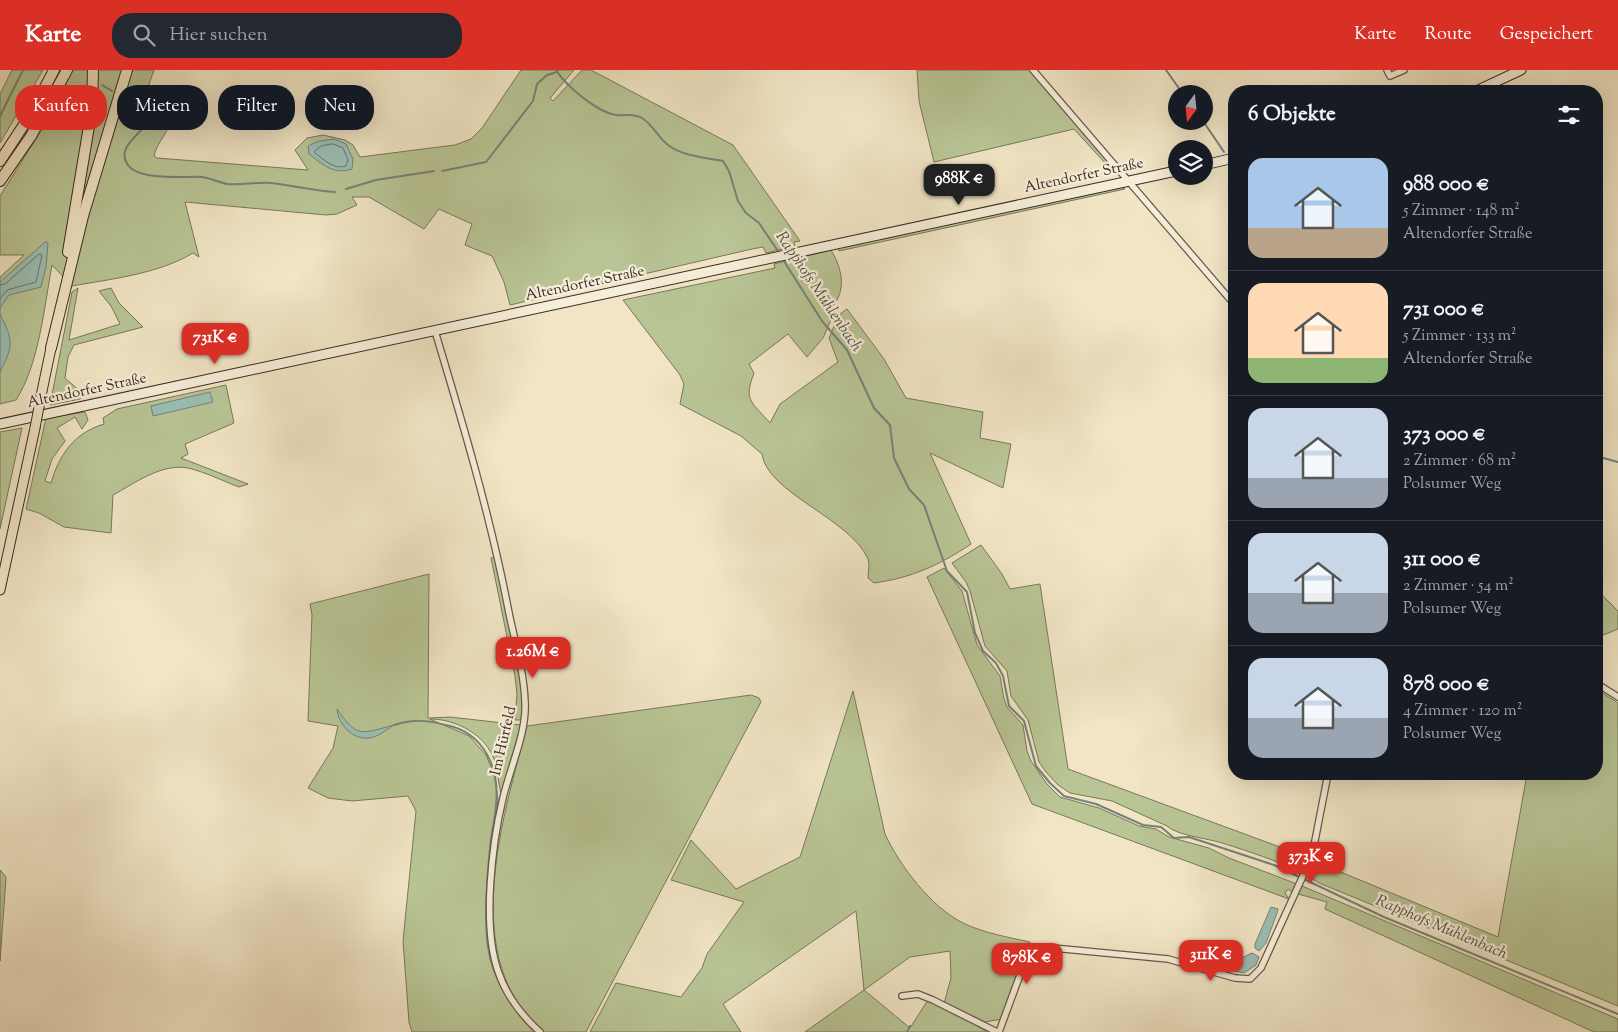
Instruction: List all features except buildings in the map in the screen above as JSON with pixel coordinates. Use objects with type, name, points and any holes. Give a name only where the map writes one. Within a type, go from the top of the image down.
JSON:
[{"type":"highway","points":[[0,161],[31,114],[54,70]]},
{"type":"highway","points":[[0,181],[42,118],[67,70]]},
{"type":"highway","points":[[51,348],[86,150],[92,108],[93,70]]},
{"type":"highway","points":[[51,348],[83,216],[128,70]]},
{"type":"main road","points":[[0,590],[51,348]]},
{"type":"street","points":[[1033,70],[1228,297]]},
{"type":"street","points":[[1387,70],[1390,76],[1404,70]]},
{"type":"street","points":[[1489,85],[1521,70]]},
{"type":"street","points":[[1213,162],[1228,159]]},
{"type":"street","name":"Altendorfer Straße","points":[[0,424],[1168,172]]},
{"type":"street","name":"Im Hürfeld","points":[[435,331],[498,556],[524,686],[524,716],[498,826],[492,865],[491,926],[497,969],[506,989],[517,1007],[540,1032]]},
{"type":"street","points":[[1603,687],[1618,697]]},
{"type":"street","points":[[902,996],[918,994],[998,1032],[1027,956],[1032,949],[1043,947],[1168,959],[1235,978],[1250,979],[1261,968],[1308,866],[1327,780]]},
{"type":"green space","points":[[12,70],[43,70],[34,85],[15,85],[15,118],[0,143],[0,94]]},
{"type":"green space","points":[[73,70],[154,70],[149,85],[117,85],[117,130],[167,130],[155,152],[154,156],[157,158],[308,170],[295,150],[307,138],[323,135],[345,140],[353,145],[360,157],[455,145],[471,139],[482,128],[521,70],[574,70],[550,98],[553,101],[582,70],[591,70],[733,145],[800,241],[794,242],[795,246],[766,253],[763,247],[752,249],[510,305],[504,282],[492,256],[465,245],[472,224],[439,209],[424,229],[369,197],[352,197],[357,205],[337,214],[326,215],[185,202],[199,257],[193,253],[150,271],[72,286],[52,265],[40,335],[30,370],[16,400],[0,404],[0,277],[24,255],[0,255],[0,196],[42,130],[107,130],[107,85],[65,85]]},
{"type":"green space","points":[[917,70],[1029,70],[1117,171],[1115,174],[1074,129],[934,162],[919,101]]},
{"type":"green space","points":[[1121,187],[1125,189],[839,251],[838,248]]},
{"type":"green space","points":[[831,250],[840,271],[841,286],[837,300],[832,307],[835,311],[823,338],[807,357],[788,334],[749,364],[754,373],[749,396],[754,405],[770,423],[780,404],[838,362],[829,338],[839,315],[847,309],[884,359],[906,398],[983,412],[980,438],[1011,444],[1003,488],[930,453],[971,544],[925,569],[888,581],[874,583],[868,578],[869,561],[859,545],[845,531],[778,481],[767,468],[762,454],[741,436],[680,404],[684,384],[680,375],[623,300],[775,268],[774,264]]},
{"type":"green space","points":[[78,288],[69,340],[120,324],[111,306],[99,291],[111,288],[119,303],[143,327],[74,345],[68,357],[65,378],[82,393],[80,399],[50,405],[72,292]]},
{"type":"green space","points":[[226,385],[234,423],[185,444],[188,454],[181,458],[248,484],[239,487],[188,468],[168,468],[159,471],[113,495],[111,533],[64,527],[39,513],[26,509],[46,418],[85,412],[88,420],[82,429],[75,417],[57,428],[65,441],[52,459],[45,481],[51,483],[58,463],[69,446],[84,433],[104,424],[103,418],[117,409]]},
{"type":"green space","points":[[22,428],[0,529],[0,432]]},
{"type":"green space","points":[[981,545],[1002,574],[1010,589],[1040,584],[1068,769],[1307,857],[1302,872],[1232,846],[1178,832],[1112,801],[1070,793],[1058,785],[1039,762],[1028,720],[1011,696],[1007,671],[985,646],[970,591],[966,582],[952,563]]},
{"type":"green space","points":[[496,557],[521,682],[523,700],[521,720],[515,720],[517,694],[515,676],[491,558]]},
{"type":"green space","points":[[944,568],[962,591],[977,645],[1000,676],[1007,707],[1023,725],[1027,751],[1031,761],[1047,784],[1060,797],[1099,808],[1139,826],[1156,829],[1169,837],[1209,848],[1229,858],[1297,884],[1293,893],[1288,889],[1285,893],[1289,899],[1032,804],[927,577]]},
{"type":"green space","points":[[429,574],[428,718],[450,717],[521,725],[501,793],[495,762],[485,744],[460,725],[430,719],[469,736],[486,755],[494,774],[498,799],[488,910],[491,957],[504,991],[537,1032],[412,1032],[409,1022],[403,941],[416,811],[408,796],[352,801],[328,798],[308,788],[333,748],[338,726],[308,721],[312,615],[310,604]]},
{"type":"green space","points":[[1603,596],[1618,611],[1618,629],[1603,635]]},
{"type":"green space","points":[[853,691],[885,834],[908,872],[939,907],[963,923],[987,932],[1030,942],[1002,1019],[985,1022],[973,1016],[971,1022],[987,1032],[805,1032],[864,990],[856,911],[723,1004],[741,1032],[590,1032],[616,983],[681,997],[702,968],[707,954],[744,902],[671,880],[691,840],[736,889],[800,857]],"holes":[[[950,951],[951,978],[943,1007],[928,1000],[910,1028],[864,990],[910,957]]]},
{"type":"green space","points":[[1603,693],[1618,703],[1618,1006],[1319,883],[1307,875],[1314,861],[1498,937],[1526,780],[1603,780]]},
{"type":"green space","points":[[751,695],[759,698],[761,702],[586,1032],[544,1032],[517,1002],[501,967],[494,928],[494,886],[499,844],[507,802],[527,726]]},
{"type":"green space","points":[[0,870],[6,877],[0,961]]},
{"type":"green space","points":[[1302,886],[1618,1019],[1618,1032],[1594,1032],[1325,909],[1327,902],[1298,894]]},
{"type":"water","points":[[334,139],[346,144],[353,159],[352,169],[346,171],[334,170],[309,154],[308,146],[319,141]]},
{"type":"water","points":[[45,242],[48,243],[46,267],[41,287],[9,295],[0,308],[0,282]]},
{"type":"water","points":[[0,314],[9,337],[10,349],[0,372]]},
{"type":"water","points":[[210,392],[213,402],[153,416],[151,406]]},
{"type":"water","points":[[337,709],[350,725],[360,731],[366,732],[394,725],[382,733],[369,738],[363,738],[347,730],[340,720]]},
{"type":"water","points":[[1271,907],[1278,909],[1277,913],[1266,943],[1259,951],[1255,948],[1255,944]]},
{"type":"water","points":[[1252,953],[1259,957],[1256,965],[1244,973],[1235,971],[1232,966],[1237,960]]},
{"type":"waterway","points":[[0,116],[23,70]]},
{"type":"waterway","name":"Rapphofs Mühlenbach","points":[[556,70],[574,90],[600,109],[616,115],[639,116],[674,149],[694,156],[723,161],[729,171],[738,201],[746,213],[759,223],[780,254]]},
{"type":"waterway","points":[[1166,70],[1177,85]]},
{"type":"waterway","points":[[442,171],[486,162],[533,101],[537,84],[547,75],[557,72]]},
{"type":"waterway","points":[[107,88],[112,91]]},
{"type":"waterway","points":[[141,130],[126,147],[124,156],[128,165],[142,173],[152,176],[202,177],[228,184],[270,183],[335,192]]},
{"type":"waterway","points":[[1209,130],[1224,152]]},
{"type":"waterway","points":[[346,189],[376,180],[434,171]]},
{"type":"waterway","name":"Rapphofs Mühlenbach","points":[[782,258],[822,321],[847,350],[874,408],[890,425],[894,458],[909,489],[924,505],[947,571],[967,592],[975,633],[983,651],[996,663],[1003,676],[1009,706],[1024,721],[1036,766],[1064,796],[1096,804],[1143,825],[1161,827],[1174,838],[1189,837],[1274,865],[1384,917],[1618,1014]]},
{"type":"waterway","points":[[1603,458],[1618,462]]},
{"type":"waterway","points":[[394,725],[426,721],[460,729],[480,744],[487,755],[492,766],[497,792],[487,885],[486,923],[488,947],[499,983],[511,1004],[535,1032]]},
{"type":"waterway","points":[[907,1032],[910,1026]]}]
